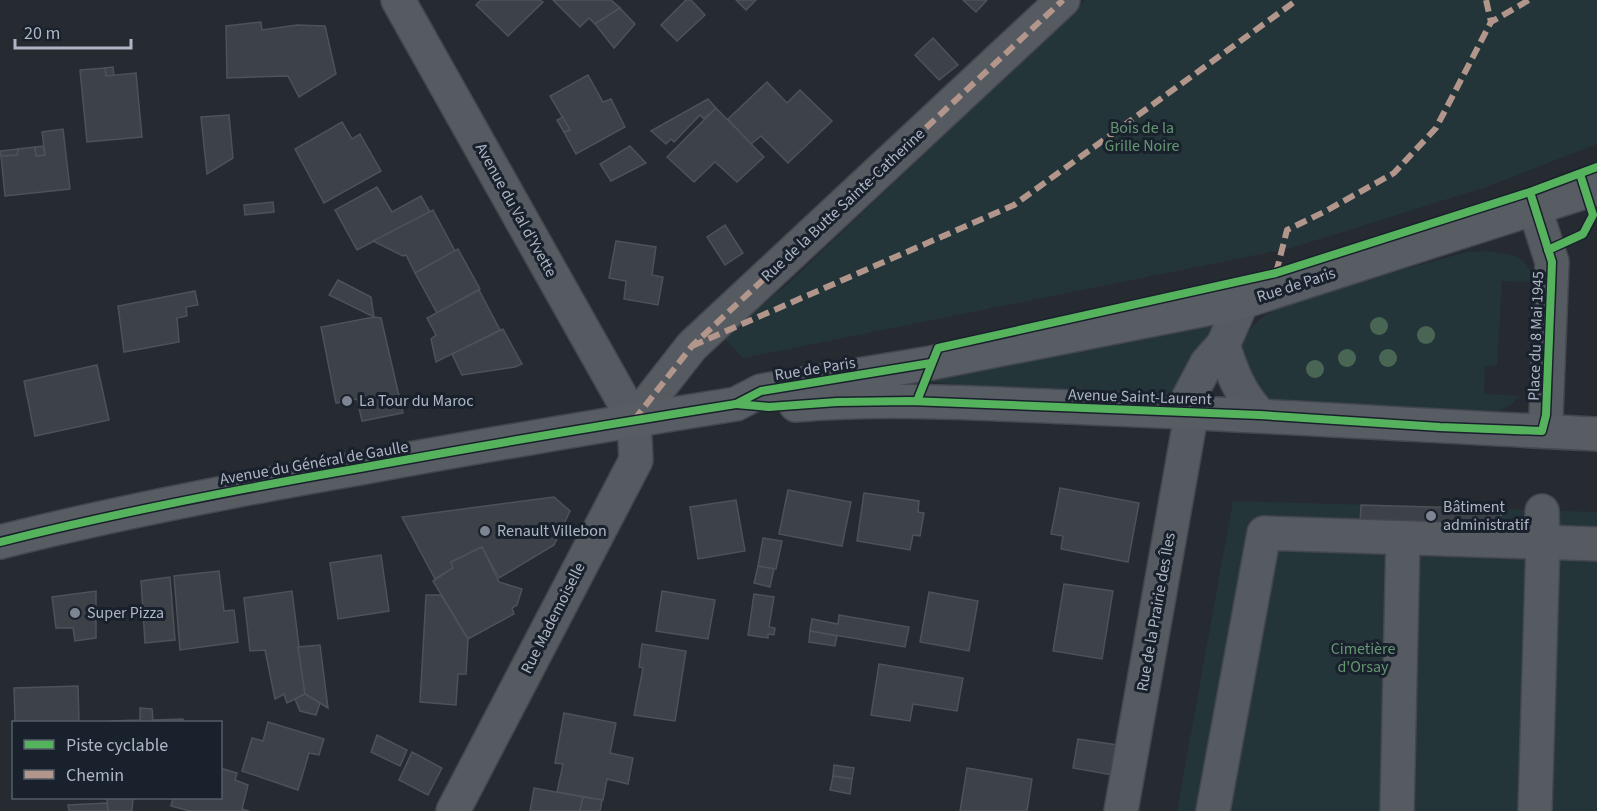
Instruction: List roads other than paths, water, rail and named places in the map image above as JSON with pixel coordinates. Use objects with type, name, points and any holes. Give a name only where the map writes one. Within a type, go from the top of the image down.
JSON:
[{"type":"main road","name":"Rue de Paris","points":[[634,420],[736,404],[761,391],[931,363],[1242,302],[1597,188]]},
{"type":"main road","name":"Avenue Saint-Laurent","points":[[736,404],[769,407],[837,402],[910,401],[1260,415],[1440,427],[1597,434]]},
{"type":"main road","name":"Avenue du Général de Gaulle","points":[[0,542],[269,483],[634,420]]},
{"type":"street","name":"Avenue du Val d'Yvette","points":[[398,0],[634,420]]},
{"type":"street","name":"Rue de la Butte Sainte-Catherine","points":[[634,420],[692,346],[1063,0]]},
{"type":"street","name":"Place du 8 Mai 1945","points":[[1535,208],[1552,262],[1546,415],[1542,431]]},
{"type":"street","name":"Rue de la Prairie des Îles","points":[[1121,811],[1189,427],[1188,399],[1207,363],[1223,345],[1242,302]]},
{"type":"street","points":[[1223,345],[1230,368],[1246,400],[1260,415]]},
{"type":"street","name":"Rue Mademoiselle","points":[[453,811],[636,460],[634,420]]},
{"type":"street","points":[[1535,811],[1543,526]]},
{"type":"street","points":[[1213,811],[1264,533],[1403,538],[1543,526],[1597,544]]},
{"type":"street","points":[[1397,811],[1403,538]]},
{"type":"place","name":"La Tour du Maroc","points":[[347,401]]},
{"type":"place","name":"Bâtiment administratif","points":[[1431,516]]},
{"type":"place","name":"Renault Villebon","points":[[485,531]]},
{"type":"place","name":"Super Pizza","points":[[75,613]]},
{"type":"park label","name":"Bois de la Grille Noire","points":[[1142,137]]},
{"type":"park label","name":"Cimetière d'Orsay","points":[[1363,658]]}]
